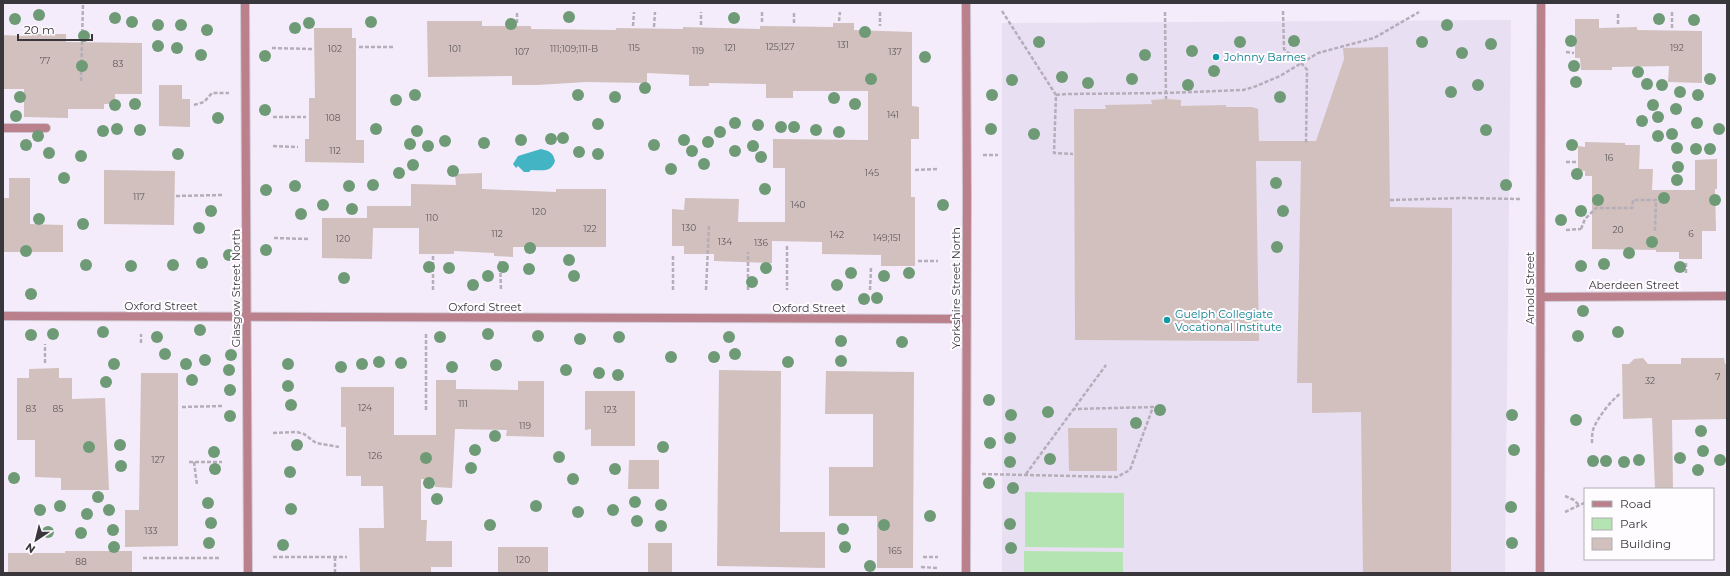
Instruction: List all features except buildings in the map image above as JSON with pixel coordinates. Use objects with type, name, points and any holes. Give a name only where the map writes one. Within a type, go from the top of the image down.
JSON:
[{"type":"street","name":"Glasgow Street North","points":[[245,3],[248,573]]},
{"type":"street","name":"Yorkshire Street North","points":[[966,3],[966,573]]},
{"type":"street","name":"Arnold Street","points":[[1540,573],[1541,3]]},
{"type":"street","points":[[3,128],[46,128]]},
{"type":"street","name":"Aberdeen Street","points":[[1541,297],[1727,296]]},
{"type":"street","name":"Oxford Street","points":[[3,316],[966,319]]},
{"type":"path","points":[[81,81],[82,3]]},
{"type":"path","points":[[1002,11],[1056,95],[1054,153],[1073,154]]},
{"type":"path","points":[[1283,11],[1284,49],[1290,56],[1302,62],[1307,70],[1306,144]]},
{"type":"path","points":[[517,12],[517,23]]},
{"type":"path","points":[[633,26],[634,12]]},
{"type":"path","points":[[654,27],[655,12]]},
{"type":"path","points":[[701,12],[701,25]]},
{"type":"path","points":[[762,12],[762,24]]},
{"type":"path","points":[[794,12],[794,23]]},
{"type":"path","points":[[839,22],[840,12]]},
{"type":"path","points":[[880,12],[880,26]]},
{"type":"path","points":[[1165,12],[1166,100]]},
{"type":"path","points":[[1056,95],[1243,90],[1280,76],[1318,53],[1374,38],[1419,12]]},
{"type":"path","points":[[1618,12],[1618,24]]},
{"type":"path","points":[[1672,12],[1672,29]]},
{"type":"path","points":[[359,47],[395,47]]},
{"type":"path","points":[[272,48],[312,49]]},
{"type":"path","points":[[1566,52],[1574,53]]},
{"type":"path","points":[[194,105],[204,102],[212,93],[246,92]]},
{"type":"path","points":[[273,117],[306,117]]},
{"type":"path","points":[[273,146],[298,147]]},
{"type":"path","points":[[1566,162],[1577,162]]},
{"type":"path","points":[[915,170],[938,169]]},
{"type":"path","points":[[176,196],[222,195]]},
{"type":"path","points":[[1390,200],[1462,198],[1521,199]]},
{"type":"path","points":[[1566,230],[1581,229],[1585,219],[1596,208],[1632,208],[1633,200],[1656,200],[1655,231]]},
{"type":"path","points":[[706,290],[708,226]]},
{"type":"path","points":[[274,238],[309,239]]},
{"type":"path","points":[[787,246],[787,290]]},
{"type":"path","points":[[748,252],[748,290]]},
{"type":"path","points":[[673,254],[673,290]]},
{"type":"path","points":[[433,256],[433,290]]},
{"type":"path","points":[[500,261],[501,290]]},
{"type":"path","points":[[918,261],[938,261]]},
{"type":"path","points":[[1686,261],[1686,273]]},
{"type":"path","points":[[870,268],[870,290]]},
{"type":"path","points":[[426,318],[426,410]]},
{"type":"path","points":[[44,363],[45,344]]},
{"type":"path","points":[[1025,475],[1106,364]]},
{"type":"path","points":[[1592,443],[1592,431],[1615,398],[1620,394]]},
{"type":"path","points":[[182,407],[222,406]]},
{"type":"path","points":[[966,473],[1117,477],[1130,470],[1152,407],[1074,408]]},
{"type":"path","points":[[273,433],[297,432],[304,434],[316,443],[339,447]]},
{"type":"path","points":[[189,462],[222,462]]},
{"type":"path","points":[[194,462],[198,485]]},
{"type":"path","points":[[1565,496],[1574,500],[1578,505]]},
{"type":"path","points":[[1565,512],[1584,503]]},
{"type":"path","points":[[273,557],[347,557]]},
{"type":"path","points":[[335,557],[335,573]]},
{"type":"path","points":[[923,558],[938,557]]},
{"type":"path","points":[[143,558],[221,558]]},
{"type":"path","points":[[921,567],[938,568]]},
{"type":"shaded area","points":[[1511,20],[1505,573],[1002,573],[1002,23]]},
{"type":"green space","points":[[1025,492],[1124,493],[1124,548],[1025,547]]},
{"type":"green space","points":[[1024,551],[1123,552],[1123,573],[1024,573]]},
{"type":"water","points":[[541,149],[550,152],[554,158],[555,161],[549,169],[524,172],[518,166],[516,168],[513,164],[518,156]]},
{"type":"place","name":"Johnny Barnes","points":[[1216,57]]},
{"type":"place","name":"Guelph Collegiate Vocational Institute","points":[[1167,320]]}]
